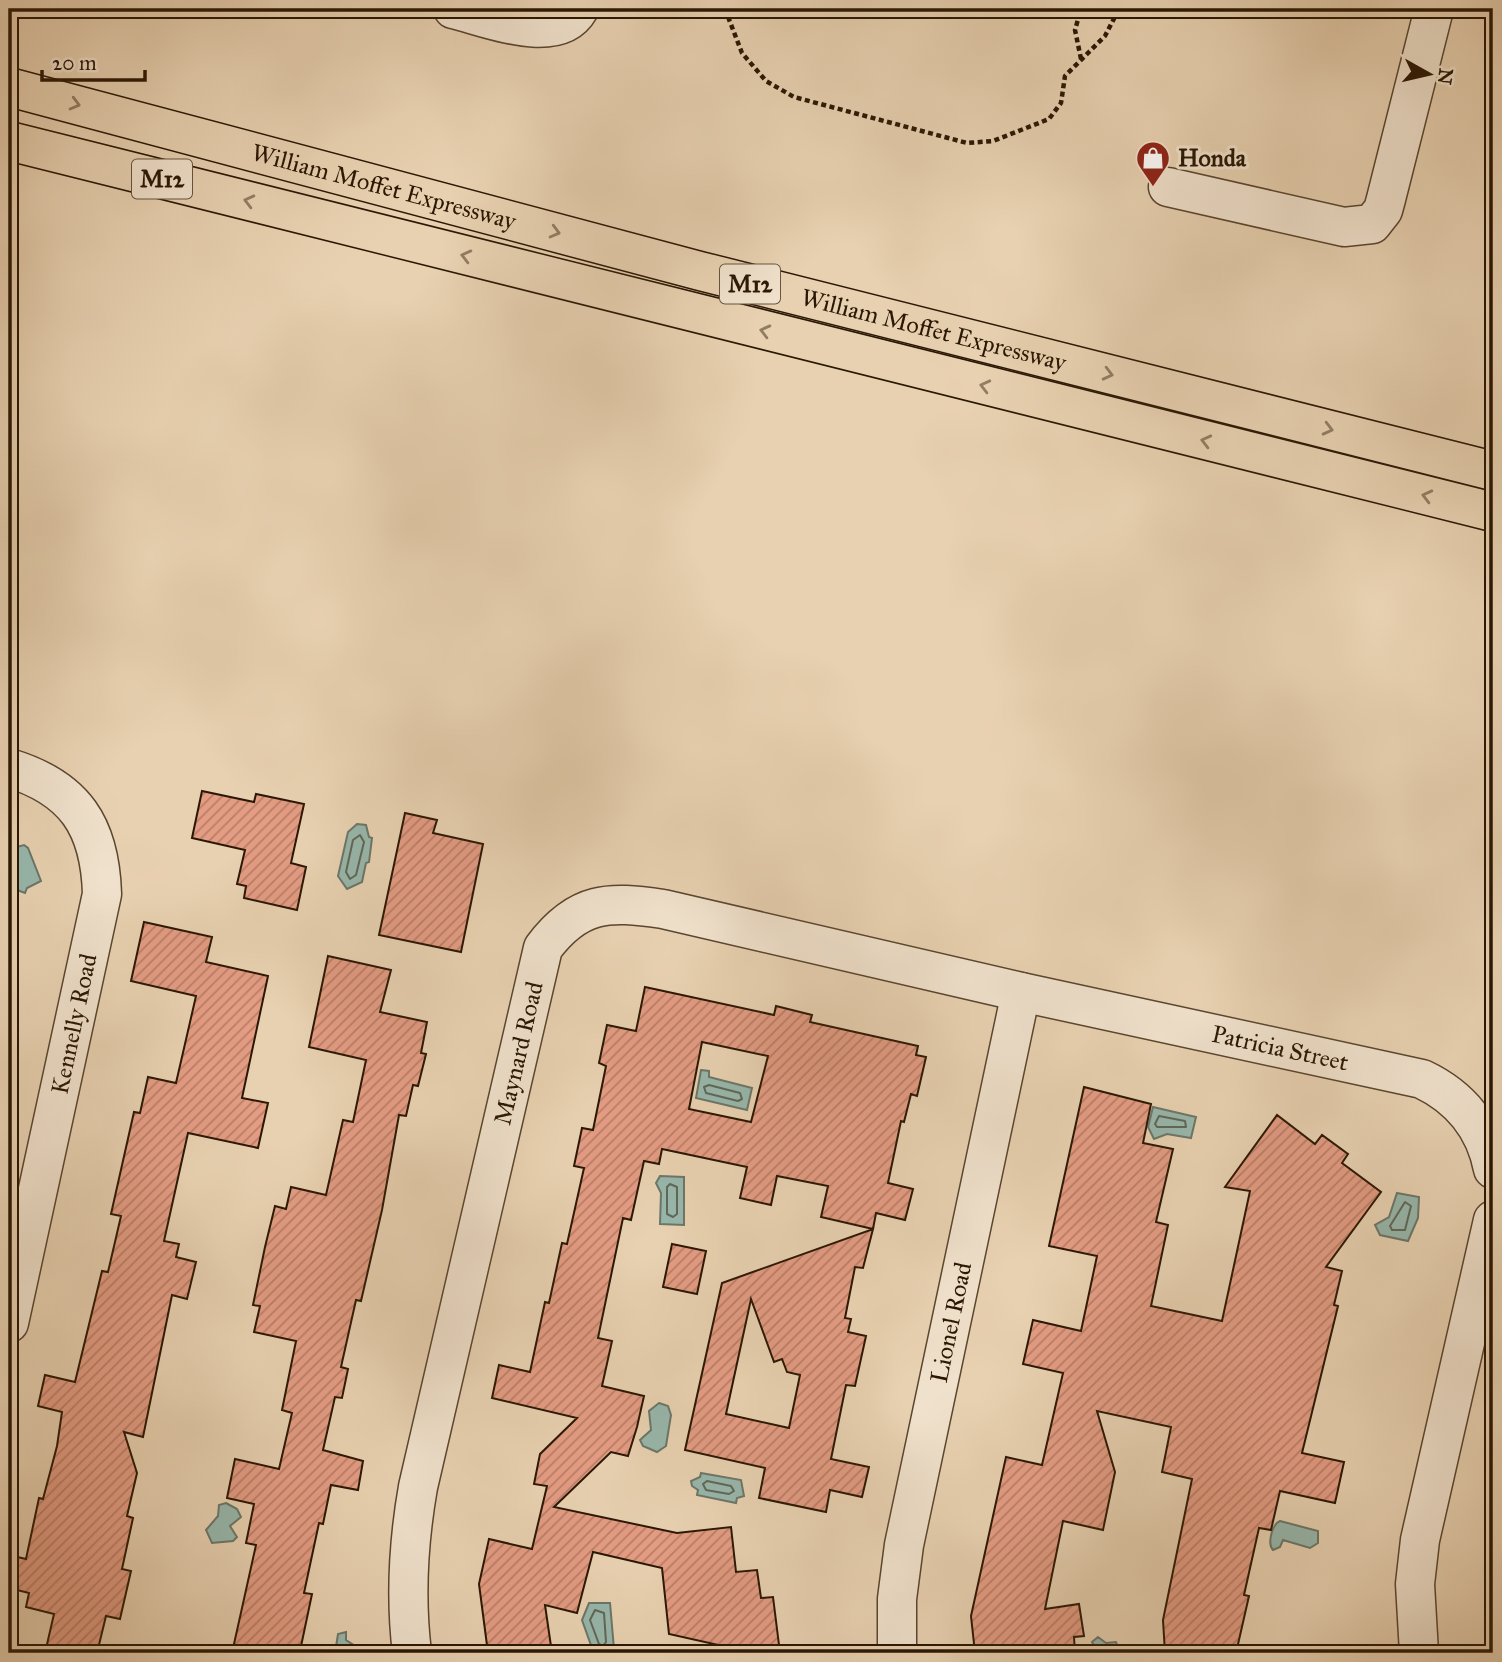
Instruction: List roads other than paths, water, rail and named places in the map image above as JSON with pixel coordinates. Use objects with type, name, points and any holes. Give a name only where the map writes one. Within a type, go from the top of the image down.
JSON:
[{"type":"main road","name":"William Moffet Expressway","points":[[9,87],[700,271],[1493,471]]},
{"type":"main road","name":"William Moffet Expressway","points":[[9,141],[1493,512]]},
{"type":"street","points":[[453,9],[545,29],[566,22],[579,9]]},
{"type":"street","points":[[1168,187],[1344,227],[1372,224],[1383,210],[1387,199],[1434,9]]},
{"type":"street","name":"Kennelly Road","points":[[9,768],[40,779],[60,791],[74,804],[97,845],[102,894],[9,1323]]},
{"type":"street","name":"Maynard Road","points":[[412,1653],[406,1604],[407,1561],[418,1487],[543,948],[557,929],[577,913],[603,906],[630,904],[676,912],[1021,992]]},
{"type":"street","name":"Patricia Street","points":[[1021,992],[1422,1079],[1448,1094],[1474,1121],[1486,1143],[1493,1169]]},
{"type":"street","name":"Lionel Road","points":[[897,1653],[897,1599],[904,1545],[1021,992]]},
{"type":"street","points":[[1419,1653],[1415,1584],[1420,1540],[1493,1220]]},
{"type":"water","points":[[357,824],[366,825],[369,837],[372,838],[369,862],[366,863],[362,882],[347,889],[338,876],[348,832]]},
{"type":"water","points":[[24,845],[28,848],[41,881],[27,888],[25,893],[17,890],[17,879],[9,849]]},
{"type":"water","points":[[701,1070],[709,1071],[709,1077],[752,1088],[747,1110],[696,1098]]},
{"type":"water","points":[[1153,1107],[1196,1117],[1191,1138],[1167,1134],[1154,1139],[1148,1127]]},
{"type":"water","points":[[660,1176],[684,1177],[684,1225],[660,1224],[661,1193],[656,1183]]},
{"type":"water","points":[[1397,1193],[1419,1197],[1418,1218],[1408,1241],[1380,1235],[1375,1225],[1389,1217]]},
{"type":"water","points":[[659,1403],[668,1406],[671,1415],[666,1446],[657,1452],[643,1446],[640,1440],[651,1430],[649,1411]]},
{"type":"water","points":[[701,1473],[741,1480],[744,1496],[737,1498],[736,1503],[697,1495],[698,1490],[692,1486],[691,1481],[700,1477]]},
{"type":"water","points":[[226,1503],[237,1509],[241,1517],[230,1526],[237,1537],[233,1541],[212,1543],[206,1530],[218,1516],[219,1505]]},
{"type":"water","points":[[1280,1521],[1318,1531],[1318,1543],[1310,1548],[1283,1540],[1280,1547],[1273,1550],[1270,1543],[1271,1534]]},
{"type":"water","points":[[589,1603],[610,1603],[614,1649],[593,1651],[582,1620]]},
{"type":"water","points":[[346,1632],[346,1640],[355,1646],[357,1653],[335,1653],[338,1634]]},
{"type":"water","points":[[1098,1637],[1106,1643],[1116,1642],[1120,1653],[1098,1653],[1092,1642]]},
{"type":"place","name":"Honda","points":[[1153,188]]}]
